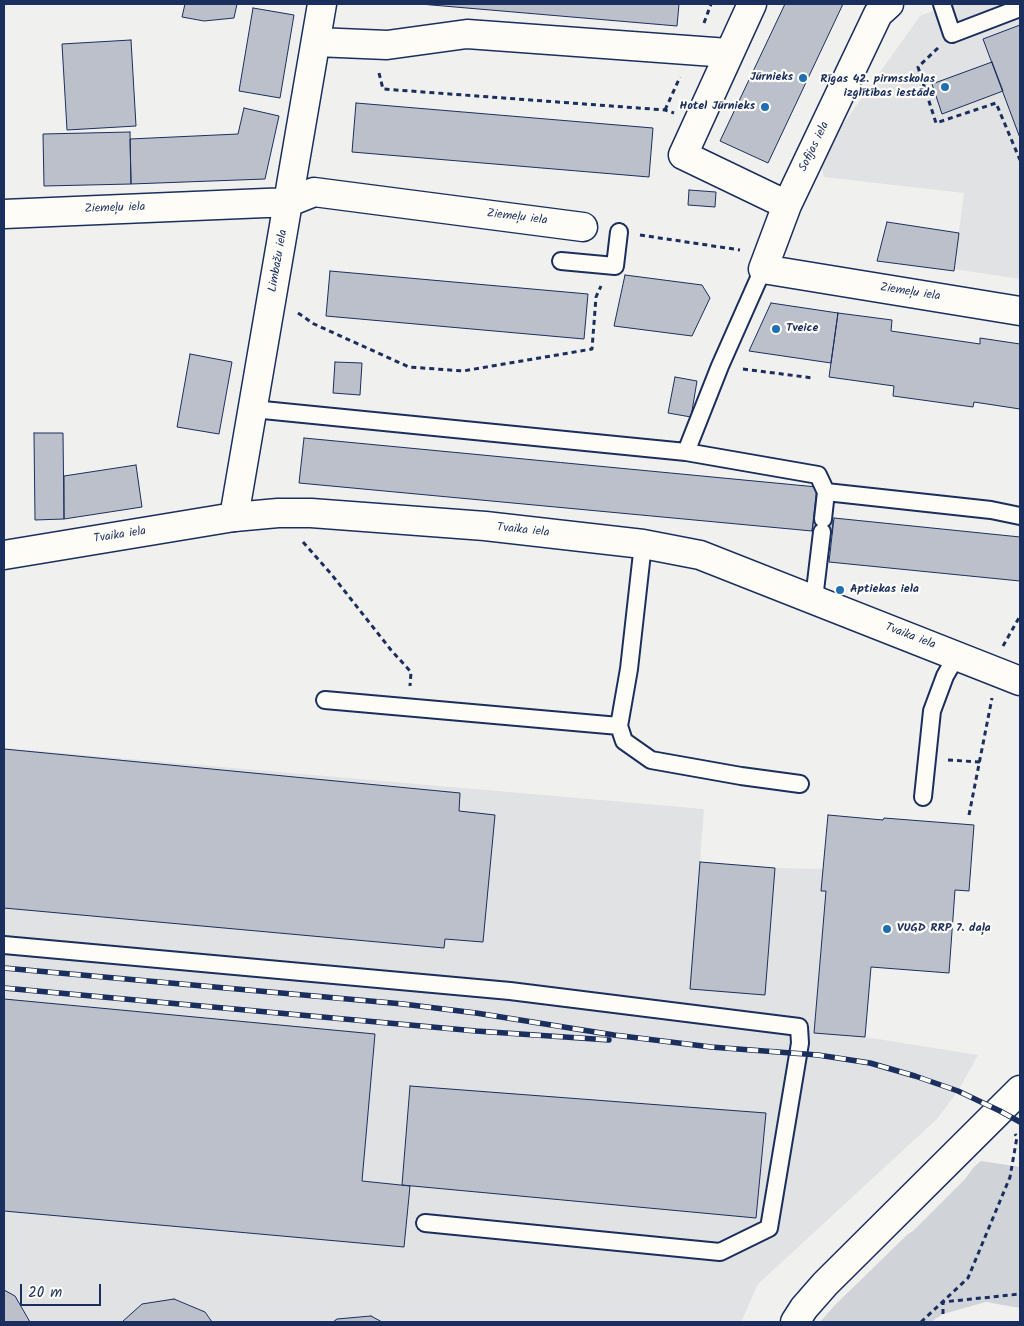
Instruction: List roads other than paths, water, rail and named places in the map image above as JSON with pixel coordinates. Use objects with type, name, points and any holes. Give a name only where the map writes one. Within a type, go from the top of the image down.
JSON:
[{"type":"street","name":"Limbažu iela","points":[[234,517],[322,4]]},
{"type":"street","points":[[752,4],[728,52],[683,155],[787,205]]},
{"type":"street","name":"Sofijas iela","points":[[764,269],[787,205],[878,14],[889,4]]},
{"type":"street","points":[[316,42],[387,45],[466,34],[728,52]]},
{"type":"street","name":"Ziemeļu iela","points":[[4,214],[289,202],[314,192],[583,227]]},
{"type":"street","name":"Ziemeļu iela","points":[[764,269],[1020,311]]},
{"type":"street","name":"Tvaika iela","points":[[4,555],[234,517],[278,513],[311,513],[485,526],[643,544],[700,555],[1020,681]]},
{"type":"street","points":[[795,1322],[804,1308],[825,1284],[1020,1090]]},
{"type":"lane","points":[[942,4],[952,34],[1020,8]]},
{"type":"lane","points":[[561,261],[615,266],[619,232]]},
{"type":"lane","points":[[686,452],[720,366],[764,269]]},
{"type":"lane","points":[[253,409],[686,452],[818,475],[826,492],[814,600]]},
{"type":"lane","points":[[826,492],[991,510],[1020,516]]},
{"type":"lane","points":[[643,544],[629,669],[619,726],[624,741],[651,760],[800,784]]},
{"type":"lane","points":[[923,798],[932,711],[945,676],[957,655]]},
{"type":"lane","points":[[325,700],[619,726]]},
{"type":"lane","points":[[4,945],[510,991],[799,1027],[799,1052],[769,1228],[720,1252],[425,1222]]},
{"type":"railway","points":[[4,968],[403,1004],[476,1013],[614,1035],[711,1047],[818,1055],[870,1063],[915,1076],[958,1091],[1020,1122]]},
{"type":"railway","points":[[4,988],[476,1031],[609,1040]]},
{"type":"place","name":"Jūrnieks","points":[[803,78]]},
{"type":"place","name":"Rīgas 42. pirmsskolas izglītības iestāde","points":[[945,87]]},
{"type":"place","name":"Hotel Jūrnieks","points":[[765,107]]},
{"type":"place","name":"Tveice","points":[[776,329]]},
{"type":"place","name":"Aptiekas iela","points":[[840,590]]},
{"type":"place","name":"VUGD RRP 7. daļa","points":[[887,929]]}]
